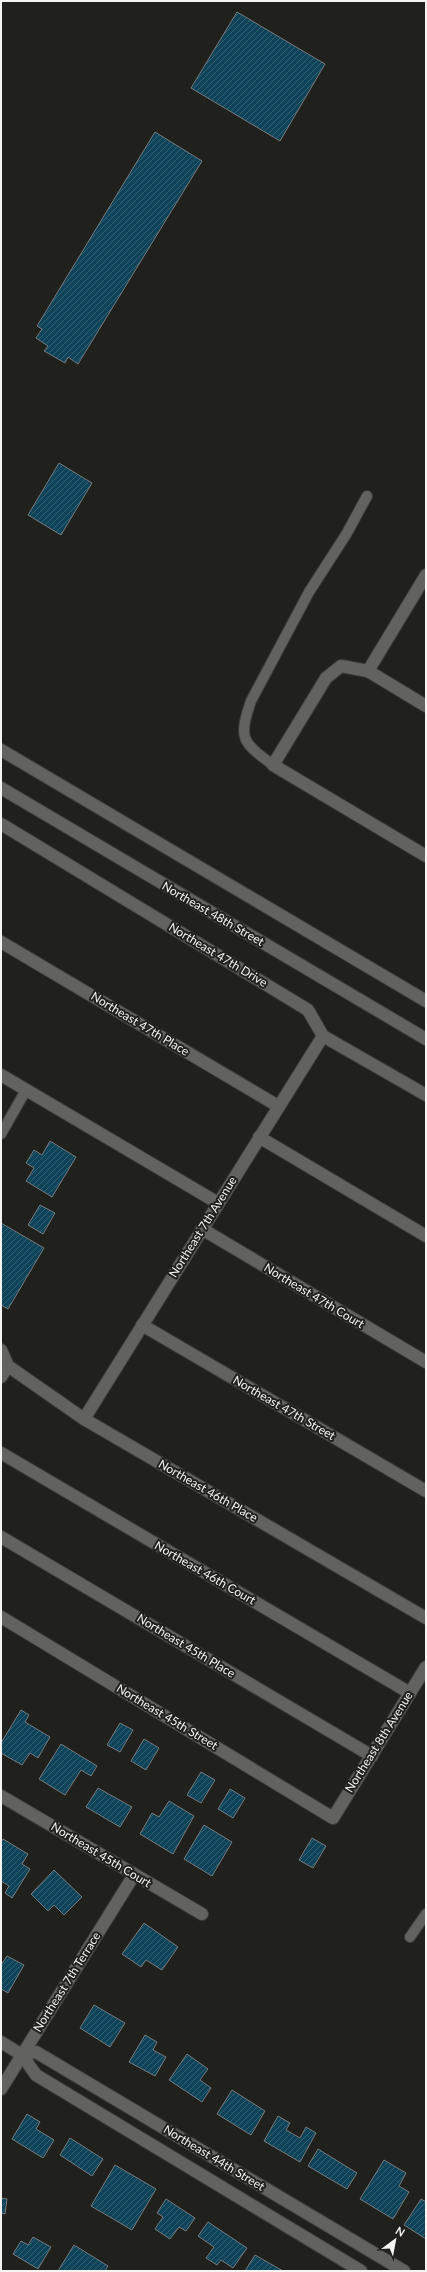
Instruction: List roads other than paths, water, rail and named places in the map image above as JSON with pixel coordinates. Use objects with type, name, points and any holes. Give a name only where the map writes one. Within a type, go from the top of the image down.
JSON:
[{"type":"street","points":[[368,671],[426,575]]},
{"type":"street","points":[[426,706],[368,671],[341,666],[326,678],[273,765],[426,856]]},
{"type":"street","points":[[1,750],[426,1001]]},
{"type":"street","name":"Northeast 48th Street","points":[[1,788],[426,1039]]},
{"type":"street","name":"Northeast 47th Drive","points":[[1,824],[308,1010],[323,1036]]},
{"type":"street","name":"Northeast 47th Place","points":[[1,942],[278,1106]]},
{"type":"street","points":[[323,1036],[426,1095]]},
{"type":"street","name":"Northeast 7th Avenue","points":[[84,1419],[259,1136],[323,1036]]},
{"type":"street","points":[[1,1075],[218,1203]]},
{"type":"street","points":[[259,1136],[426,1236]]},
{"type":"street","name":"Northeast 47th Court","points":[[202,1230],[426,1362]]},
{"type":"street","name":"Northeast 47th Street","points":[[142,1325],[426,1492]]},
{"type":"street","points":[[1,1350],[8,1366],[1,1377]]},
{"type":"street","name":"Northeast 46th Place","points":[[8,1366],[84,1419],[426,1618]]},
{"type":"street","name":"Northeast 46th Court","points":[[1,1453],[410,1693]]},
{"type":"street","name":"Northeast 45th Place","points":[[1,1537],[372,1756]]},
{"type":"street","name":"Northeast 45th Street","points":[[1,1617],[333,1818]]},
{"type":"street","name":"Northeast 8th Avenue","points":[[333,1818],[426,1667]]},
{"type":"street","name":"Northeast 45th Court","points":[[1,1796],[202,1914]]},
{"type":"street","name":"Northeast 7th Terrace","points":[[1,2089],[134,1874]]},
{"type":"street","name":"Northeast 44th Street","points":[[1,2042],[22,2055],[36,2075],[361,2271]]},
{"type":"street","name":"Northeast 44th Street","points":[[22,2055],[36,2052],[404,2271]]},
{"type":"lane","points":[[273,765],[252,750],[245,741],[243,730],[251,701],[309,592],[347,533],[367,496]]},
{"type":"lane","points":[[1,1134],[26,1090]]},
{"type":"lane","points":[[410,1937],[426,1914]]}]
